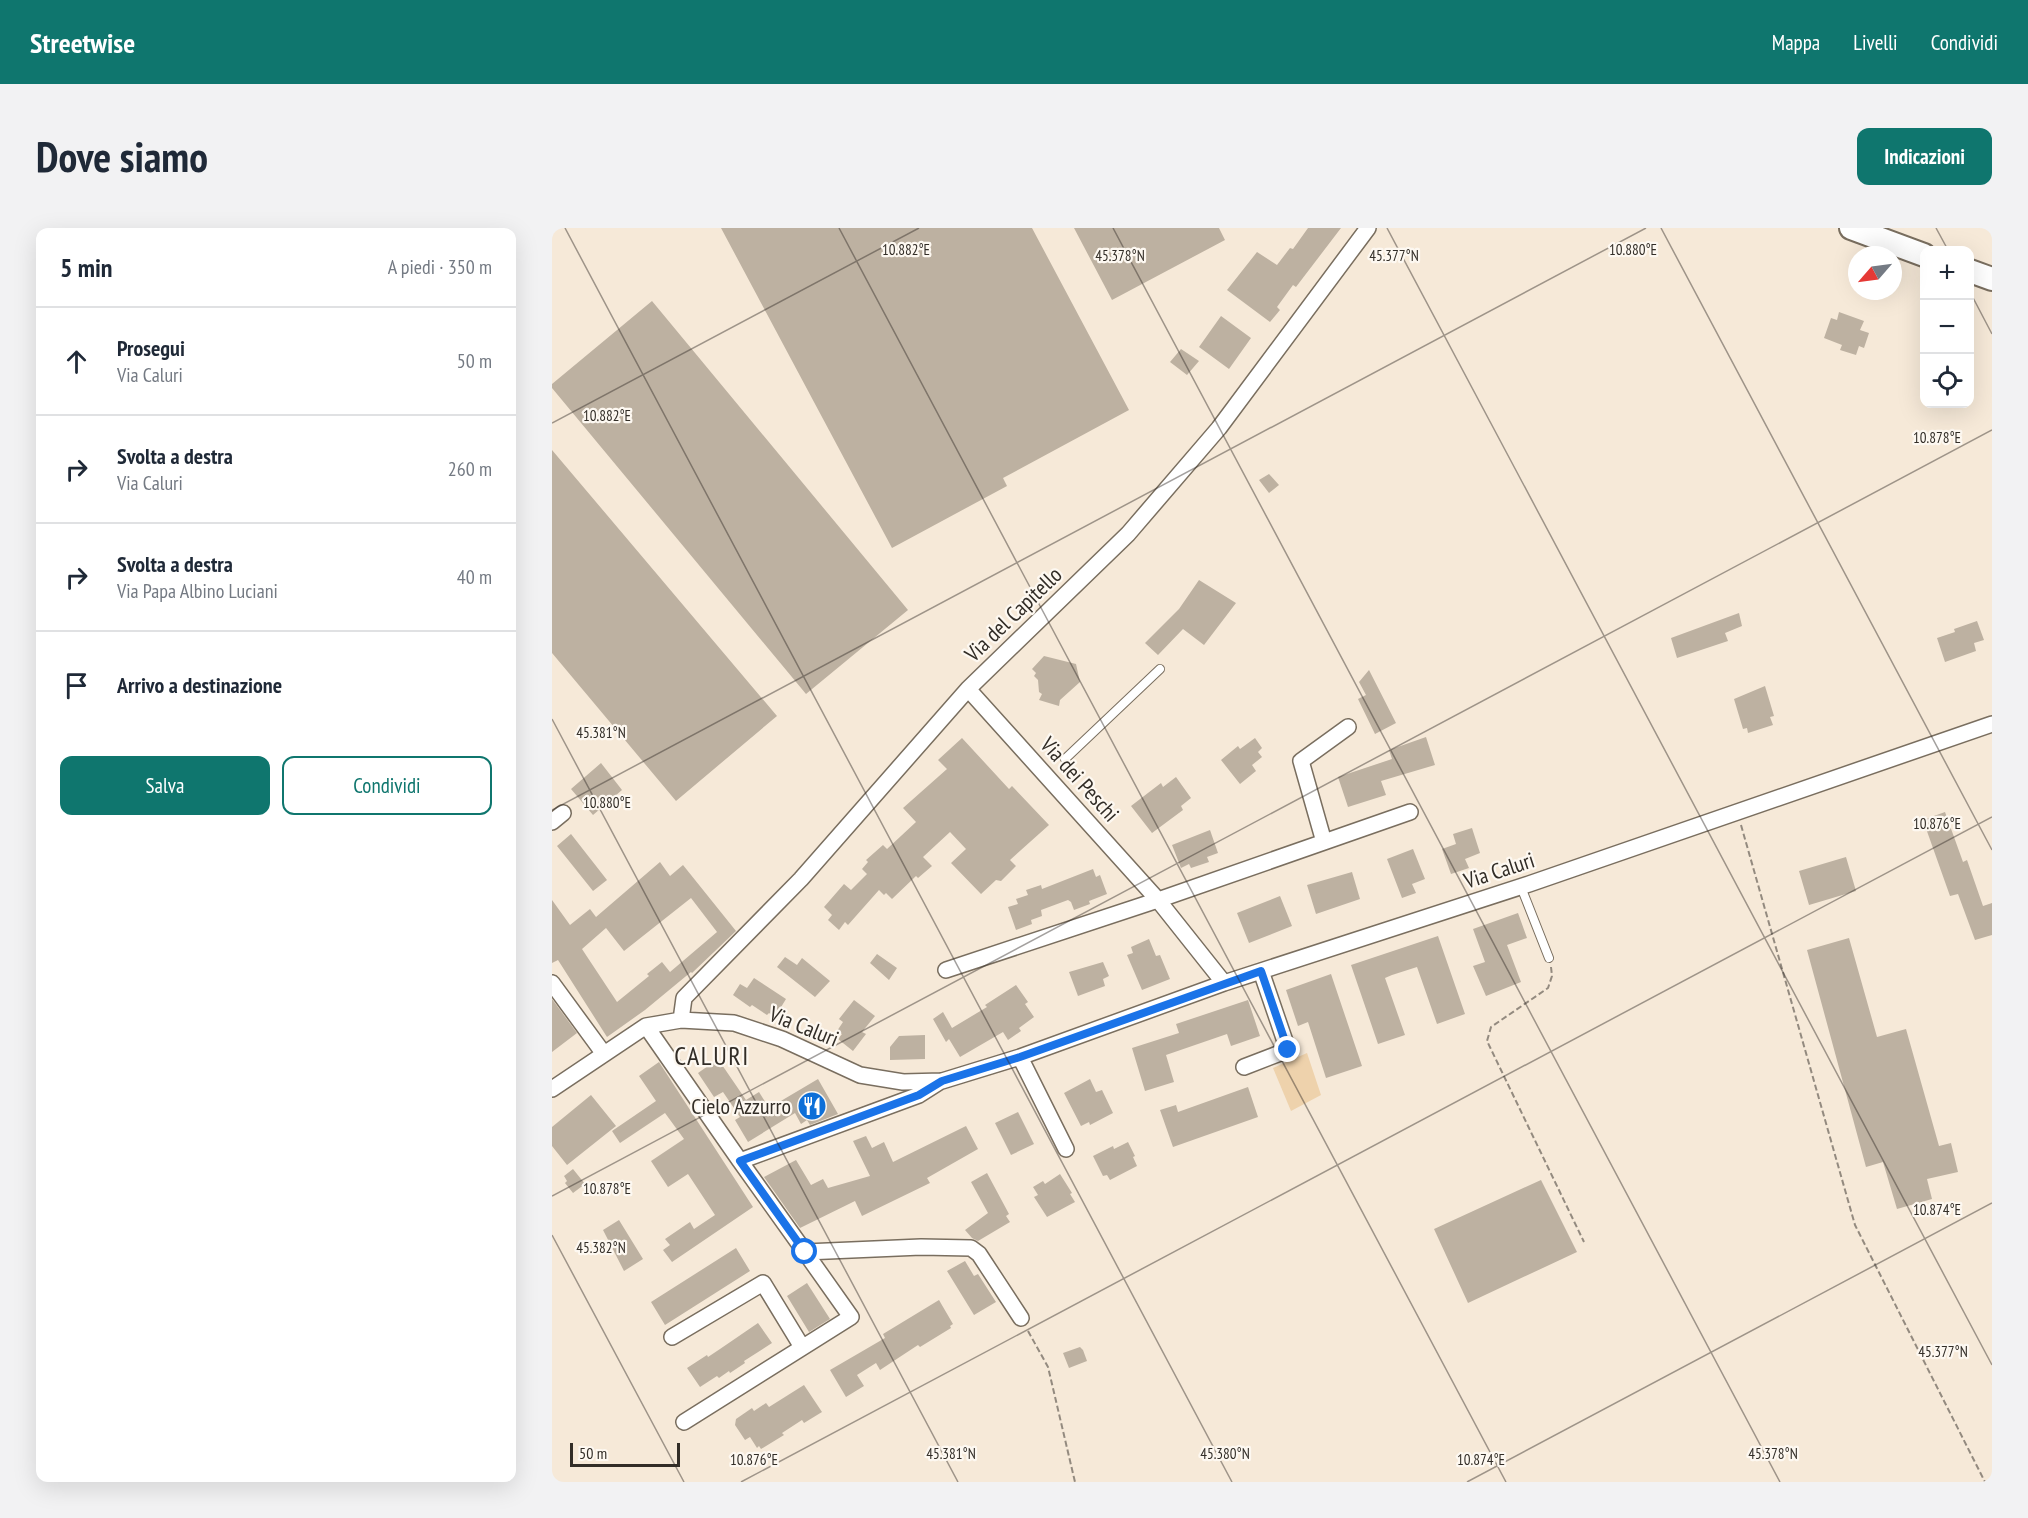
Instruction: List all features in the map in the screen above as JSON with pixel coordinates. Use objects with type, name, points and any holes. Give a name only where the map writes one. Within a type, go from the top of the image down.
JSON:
[{"type":"main road","points":[[1851,228],[1920,254]]},
{"type":"main road","points":[[1974,272],[1992,279]]},
{"type":"street","name":"Via del Capitello","points":[[681,1020],[684,998],[801,879],[968,689],[1128,534],[1219,428],[1368,228]]},
{"type":"street","name":"Via dei Peschi","points":[[968,689],[1158,900],[1224,983]]},
{"type":"street","name":"Via Caluri","points":[[740,1161],[919,1095],[942,1081],[1020,1057],[1224,983],[1521,887],[1992,724]]},
{"type":"street","points":[[1324,842],[1301,761],[1348,727]]},
{"type":"street","points":[[946,970],[1158,900],[1410,812]]},
{"type":"street","points":[[1244,1067],[1288,1050],[1261,971]]},
{"type":"street","points":[[552,983],[604,1054]]},
{"type":"street","name":"Via Caluri","points":[[552,1089],[646,1026],[681,1020],[734,1023],[782,1040],[860,1075],[903,1082],[942,1081]]},
{"type":"street","points":[[646,1026],[851,1317],[684,1422]]},
{"type":"street","points":[[1020,1057],[1066,1149]]},
{"type":"street","points":[[805,1252],[921,1247],[971,1248],[979,1254],[1021,1318]]},
{"type":"street","points":[[672,1337],[763,1283],[802,1347]]},
{"type":"lane","points":[[1065,759],[1160,669]]},
{"type":"lane","points":[[1521,887],[1549,958]]},
{"type":"path","points":[[1737,811],[1855,1225],[1985,1482]]},
{"type":"path","points":[[1549,958],[1552,976],[1548,988],[1491,1027],[1487,1041],[1584,1242]]},
{"type":"path","points":[[1021,1318],[1048,1367],[1075,1482]]},
{"type":"shaded area","points":[[1307,1053],[1321,1095],[1291,1111],[1273,1068]]},
{"type":"building","points":[[721,228],[1032,228],[1129,410],[1003,478],[1007,486],[892,548]]},
{"type":"building","points":[[1074,228],[1219,228],[1225,240],[1112,300]]},
{"type":"building","points":[[1308,228],[1341,228],[1296,287],[1293,285],[1277,307],[1280,310],[1270,322],[1227,290],[1257,252],[1277,265],[1290,248],[1293,249]]},
{"type":"building","points":[[652,301],[908,610],[806,694],[552,388],[552,384]]},
{"type":"building","points":[[1839,312],[1864,321],[1860,330],[1869,333],[1864,348],[1859,346],[1856,355],[1840,350],[1842,345],[1824,338],[1831,318],[1837,320]]},
{"type":"building","points":[[1221,316],[1251,338],[1229,369],[1199,347]]},
{"type":"building","points":[[1181,349],[1199,361],[1187,375],[1170,362]]},
{"type":"building","points":[[552,450],[777,716],[676,801],[552,653]]},
{"type":"building","points":[[1269,474],[1279,485],[1269,493],[1259,480]]},
{"type":"building","points":[[1199,580],[1236,603],[1204,645],[1183,629],[1158,655],[1145,643],[1179,609]]},
{"type":"building","points":[[1739,613],[1742,626],[1725,633],[1728,641],[1677,658],[1671,638]]},
{"type":"building","points":[[1977,621],[1984,640],[1974,643],[1976,651],[1945,662],[1937,638]]},
{"type":"building","points":[[1044,656],[1076,664],[1080,682],[1060,700],[1059,706],[1039,700],[1042,694],[1039,692],[1038,680],[1034,676],[1036,673],[1032,669]]},
{"type":"building","points":[[1369,670],[1396,723],[1375,734],[1358,699],[1366,695],[1359,682]]},
{"type":"building","points":[[1765,686],[1774,716],[1770,717],[1773,725],[1748,733],[1747,728],[1743,729],[1734,699]]},
{"type":"building","points":[[1426,737],[1435,765],[1381,781],[1386,795],[1348,807],[1338,777],[1392,759],[1389,750]]},
{"type":"building","points":[[962,738],[1009,789],[1012,786],[1049,825],[1010,860],[1016,866],[1001,881],[996,880],[981,894],[951,863],[966,849],[950,832],[923,857],[932,866],[918,878],[916,876],[892,899],[879,890],[848,925],[845,922],[839,930],[828,920],[832,915],[824,907],[844,884],[851,890],[867,874],[862,869],[868,862],[866,860],[883,845],[887,849],[916,822],[903,808],[947,769],[938,760]]},
{"type":"building","points":[[1255,738],[1262,748],[1258,752],[1262,757],[1252,765],[1256,771],[1240,784],[1221,760],[1238,746],[1240,749]]},
{"type":"building","points":[[601,763],[622,790],[593,815],[571,789]]},
{"type":"building","points":[[1176,777],[1191,798],[1181,806],[1183,810],[1152,833],[1131,806],[1161,783],[1163,787]]},
{"type":"building","points":[[1945,812],[1963,862],[1967,860],[1983,906],[1992,903],[1992,935],[1975,940],[1958,894],[1950,896],[1923,820]]},
{"type":"building","points":[[1472,828],[1480,853],[1465,859],[1469,868],[1451,874],[1442,849],[1456,844],[1453,834]]},
{"type":"building","points":[[1210,830],[1218,853],[1207,857],[1209,862],[1191,868],[1189,864],[1181,868],[1172,845]]},
{"type":"building","points":[[571,834],[607,880],[593,891],[557,846]]},
{"type":"building","points":[[1413,849],[1425,879],[1412,884],[1416,893],[1402,898],[1387,859]]},
{"type":"building","points":[[1846,857],[1856,891],[1809,905],[1799,871]]},
{"type":"building","points":[[660,862],[670,876],[683,865],[736,931],[692,973],[607,1037],[558,960],[552,963],[552,900],[570,925],[590,909],[596,917]],"holes":[[[691,898],[717,932],[670,972],[662,962],[647,974],[649,976],[617,1002],[582,949],[606,928],[624,951]]]},
{"type":"building","points":[[1093,869],[1096,877],[1100,875],[1107,894],[1074,910],[1068,900],[1041,910],[1042,916],[1031,920],[1032,924],[1016,930],[1008,907],[1018,904],[1016,899],[1028,895],[1026,890],[1041,885],[1042,889]]},
{"type":"building","points":[[1352,872],[1360,899],[1316,914],[1307,885]]},
{"type":"building","points":[[1280,896],[1292,926],[1249,943],[1237,913]]},
{"type":"building","points":[[1518,913],[1527,938],[1507,945],[1521,982],[1486,996],[1473,966],[1485,962],[1473,929]]},
{"type":"building","points":[[1438,936],[1465,1014],[1437,1024],[1417,967],[1392,975],[1385,978],[1405,1035],[1378,1044],[1351,965]]},
{"type":"building","points":[[1849,938],[1877,1037],[1906,1029],[1939,1146],[1951,1143],[1958,1172],[1927,1179],[1932,1199],[1897,1209],[1883,1162],[1866,1167],[1807,950]]},
{"type":"building","points":[[1149,939],[1156,956],[1160,955],[1170,979],[1142,990],[1127,955],[1133,953],[1131,947]]},
{"type":"building","points":[[877,954],[897,968],[889,980],[870,963]]},
{"type":"building","points":[[785,957],[797,965],[802,958],[830,981],[815,997],[777,967]]},
{"type":"building","points":[[1103,962],[1109,976],[1103,979],[1105,986],[1078,996],[1069,972]]},
{"type":"building","points":[[1331,974],[1362,1066],[1326,1078],[1308,1022],[1298,1026],[1286,990]]},
{"type":"building","points":[[754,978],[786,999],[775,1017],[769,1013],[767,1015],[752,1005],[750,1007],[733,995],[740,984],[747,988]]},
{"type":"building","points":[[1016,985],[1028,1002],[1025,1004],[1034,1017],[1019,1028],[1021,1031],[1008,1040],[1003,1032],[960,1057],[949,1039],[946,1042],[933,1019],[943,1012],[952,1028],[987,1007],[985,1005]]},
{"type":"building","points":[[552,999],[577,1033],[552,1052]]},
{"type":"building","points":[[854,1000],[875,1016],[862,1032],[866,1034],[853,1051],[838,1039],[842,1034],[837,1031],[843,1022],[839,1019]]},
{"type":"building","points":[[1248,1000],[1260,1036],[1231,1046],[1227,1034],[1166,1055],[1174,1082],[1145,1091],[1132,1048],[1179,1033],[1176,1024]]},
{"type":"building","points":[[925,1035],[925,1059],[890,1060],[890,1047],[899,1036]]},
{"type":"building","points":[[718,1059],[746,1100],[759,1092],[769,1108],[818,1079],[838,1114],[810,1125],[807,1120],[801,1124],[795,1113],[748,1142],[735,1120],[740,1117],[723,1092],[714,1097],[698,1073]]},
{"type":"building","points":[[659,1062],[753,1207],[672,1262],[663,1250],[670,1245],[665,1239],[690,1222],[694,1229],[715,1215],[688,1174],[668,1187],[651,1161],[684,1139],[665,1113],[620,1143],[612,1131],[656,1101],[639,1076]]},
{"type":"building","points":[[1090,1079],[1096,1092],[1102,1090],[1113,1113],[1090,1125],[1089,1122],[1081,1126],[1064,1093]]},
{"type":"building","points":[[1248,1087],[1258,1117],[1173,1147],[1160,1110],[1176,1105],[1178,1112]]},
{"type":"building","points":[[591,1095],[616,1126],[567,1165],[552,1146],[552,1127]]},
{"type":"building","points":[[1018,1112],[1034,1144],[1011,1155],[995,1123]]},
{"type":"building","points":[[966,1126],[978,1149],[927,1178],[930,1183],[862,1216],[855,1201],[800,1228],[764,1177],[796,1160],[811,1185],[823,1179],[828,1188],[870,1176],[853,1141],[866,1136],[872,1148],[884,1142],[893,1162]]},
{"type":"building","points":[[1128,1142],[1137,1166],[1110,1180],[1107,1175],[1103,1176],[1093,1156],[1113,1146],[1114,1149]]},
{"type":"building","points":[[573,1169],[585,1184],[573,1193],[565,1183],[567,1181],[564,1176]]},
{"type":"building","points":[[987,1173],[1009,1214],[1006,1216],[1010,1222],[978,1241],[965,1230],[988,1213],[971,1182]]},
{"type":"building","points":[[1060,1174],[1075,1202],[1047,1217],[1034,1197],[1038,1195],[1033,1187],[1043,1181],[1045,1184]]},
{"type":"building","points":[[1541,1180],[1577,1252],[1468,1303],[1434,1229]]},
{"type":"building","points":[[619,1220],[643,1259],[624,1271],[603,1230]]},
{"type":"building","points":[[736,1248],[750,1271],[665,1325],[651,1302]]},
{"type":"building","points":[[965,1261],[974,1276],[978,1274],[996,1302],[974,1315],[947,1271]]},
{"type":"building","points":[[807,1283],[830,1319],[809,1332],[787,1296]]},
{"type":"building","points":[[939,1300],[953,1324],[951,1328],[920,1347],[918,1345],[880,1370],[876,1363],[857,1375],[864,1386],[846,1397],[830,1370],[885,1338],[883,1334]]},
{"type":"building","points":[[758,1323],[772,1343],[730,1373],[729,1371],[719,1378],[717,1376],[700,1387],[687,1368],[707,1355],[708,1357]]},
{"type":"building","points":[[1080,1347],[1087,1361],[1069,1368],[1063,1353]]},
{"type":"building","points":[[804,1385],[822,1412],[804,1423],[802,1420],[782,1433],[784,1435],[761,1449],[759,1446],[757,1448],[750,1437],[745,1440],[735,1425],[736,1419],[752,1408],[754,1411],[766,1403],[769,1407]]},
{"type":"place","name":"Cielo Azzurro","points":[[812,1106]]},
{"type":"district","name":"CALURI","points":[[712,1055]]},
{"type":"route","points":[[805,1252],[740,1161],[919,1095],[942,1081],[1020,1057],[1261,971],[1288,1050]]}]
